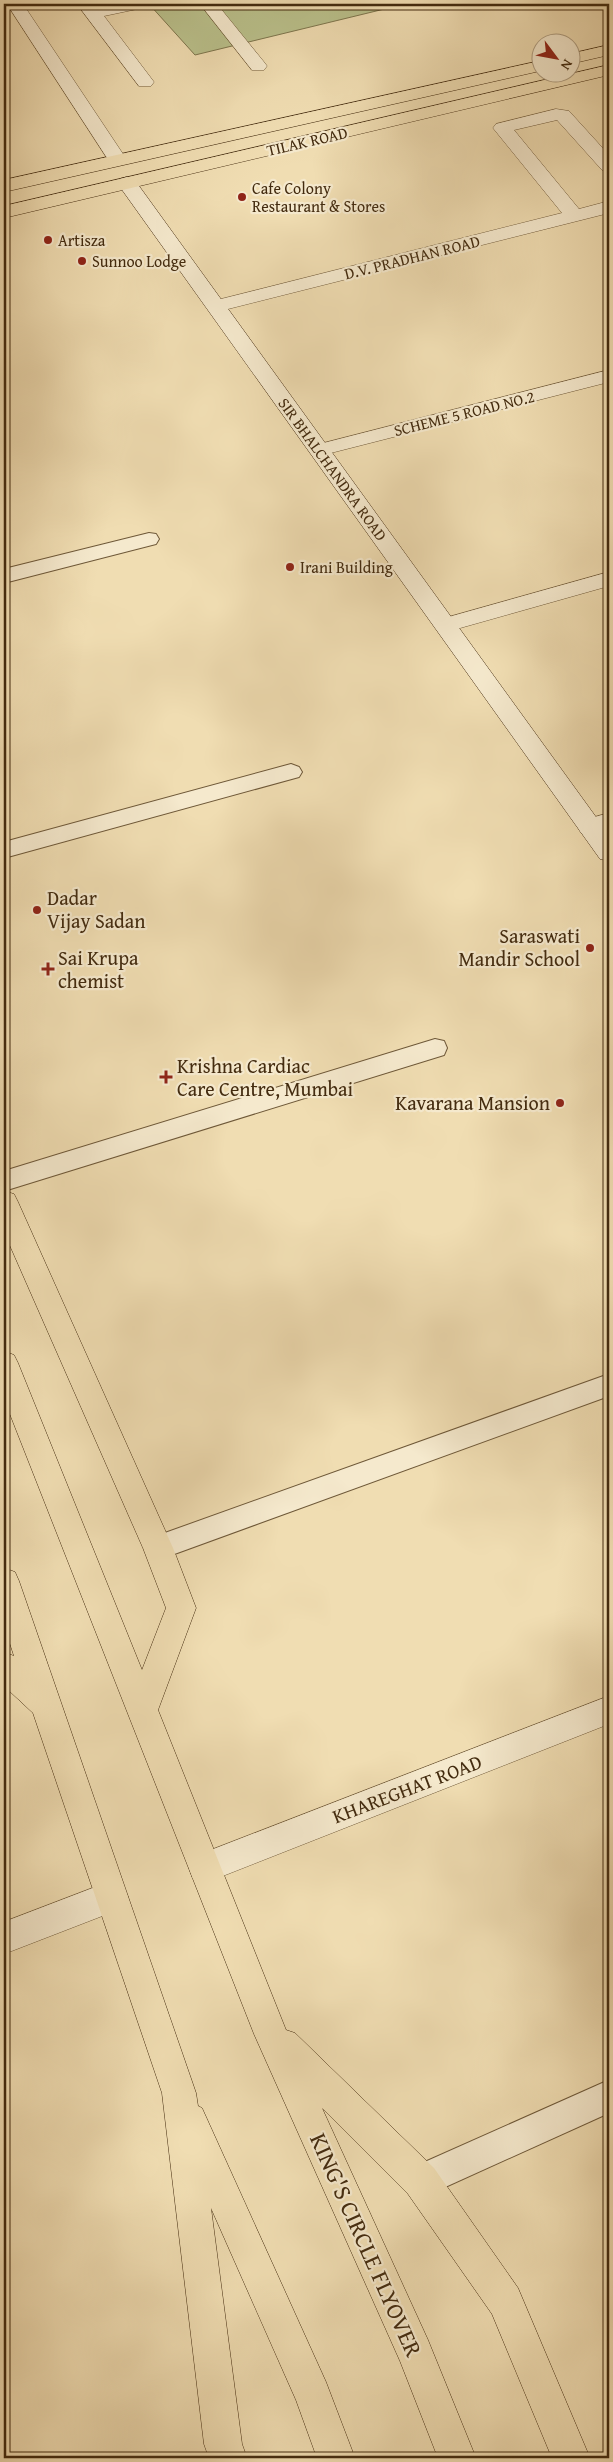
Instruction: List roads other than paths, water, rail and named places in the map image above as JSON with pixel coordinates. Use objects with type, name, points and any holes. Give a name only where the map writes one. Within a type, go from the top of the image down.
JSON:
[{"type":"main road","points":[[580,57],[609,50]]},
{"type":"main road","name":"TILAK ROAD","points":[[4,186],[530,68]]},
{"type":"main road","name":"TILAK ROAD","points":[[4,212],[609,70]]},
{"type":"main road","points":[[4,1202],[158,1548],[181,1608],[142,1710]]},
{"type":"main road","name":"KING'S CIRCLE FLYOVER","points":[[4,1363],[271,2034],[415,2353],[457,2458]]},
{"type":"main road","points":[[4,1582],[179,2093],[313,2395],[336,2458]]},
{"type":"main road","points":[[4,1666],[45,1704]]},
{"type":"main road","points":[[271,2034],[421,2182],[505,2301],[571,2458]]},
{"type":"main road","points":[[179,2093],[223,2444],[228,2458]]},
{"type":"street","points":[[16,4],[118,160]]},
{"type":"street","points":[[89,8],[136,4]]},
{"type":"street","points":[[208,4],[258,66]]},
{"type":"street","points":[[89,8],[145,82]]},
{"type":"street","points":[[575,216],[502,128],[556,114],[563,115],[609,166]]},
{"type":"street","name":"SIR BHALCHANDRA ROAD","points":[[127,183],[446,625],[600,824],[609,853]]},
{"type":"street","name":"D.V. PRADHAN ROAD","points":[[216,306],[609,207]]},
{"type":"street","name":"SCHEME 5 ROAD NO.2","points":[[320,450],[609,376]]},
{"type":"street","points":[[446,625],[609,579]]},
{"type":"street","name":"KHAREGHAT ROAD","points":[[205,1868],[609,1710]]},
{"type":"street","points":[[4,1938],[111,1897]]},
{"type":"lane","points":[[4,576],[150,539]]},
{"type":"lane","points":[[4,850],[291,772]]},
{"type":"lane","points":[[4,1181],[435,1048]]},
{"type":"lane","points":[[158,1548],[609,1385]]},
{"type":"lane","points":[[421,2182],[609,2096]]},
{"type":"place","name":"Cafe Colony Restaurant & Stores","points":[[242,197]]},
{"type":"place","name":"Artisza","points":[[48,240]]},
{"type":"place","name":"Sunnoo Lodge","points":[[82,261]]},
{"type":"place","name":"Irani Building","points":[[290,567]]},
{"type":"place","name":"Dadar Vijay Sadan","points":[[37,910]]},
{"type":"place","name":"Saraswati Mandir School","points":[[590,948]]},
{"type":"place","name":"Sai Krupa chemist","points":[[48,969]]},
{"type":"place","name":"Krishna Cardiac Care Centre, Mumbai","points":[[166,1077]]},
{"type":"place","name":"Kavarana Mansion","points":[[560,1103]]}]
